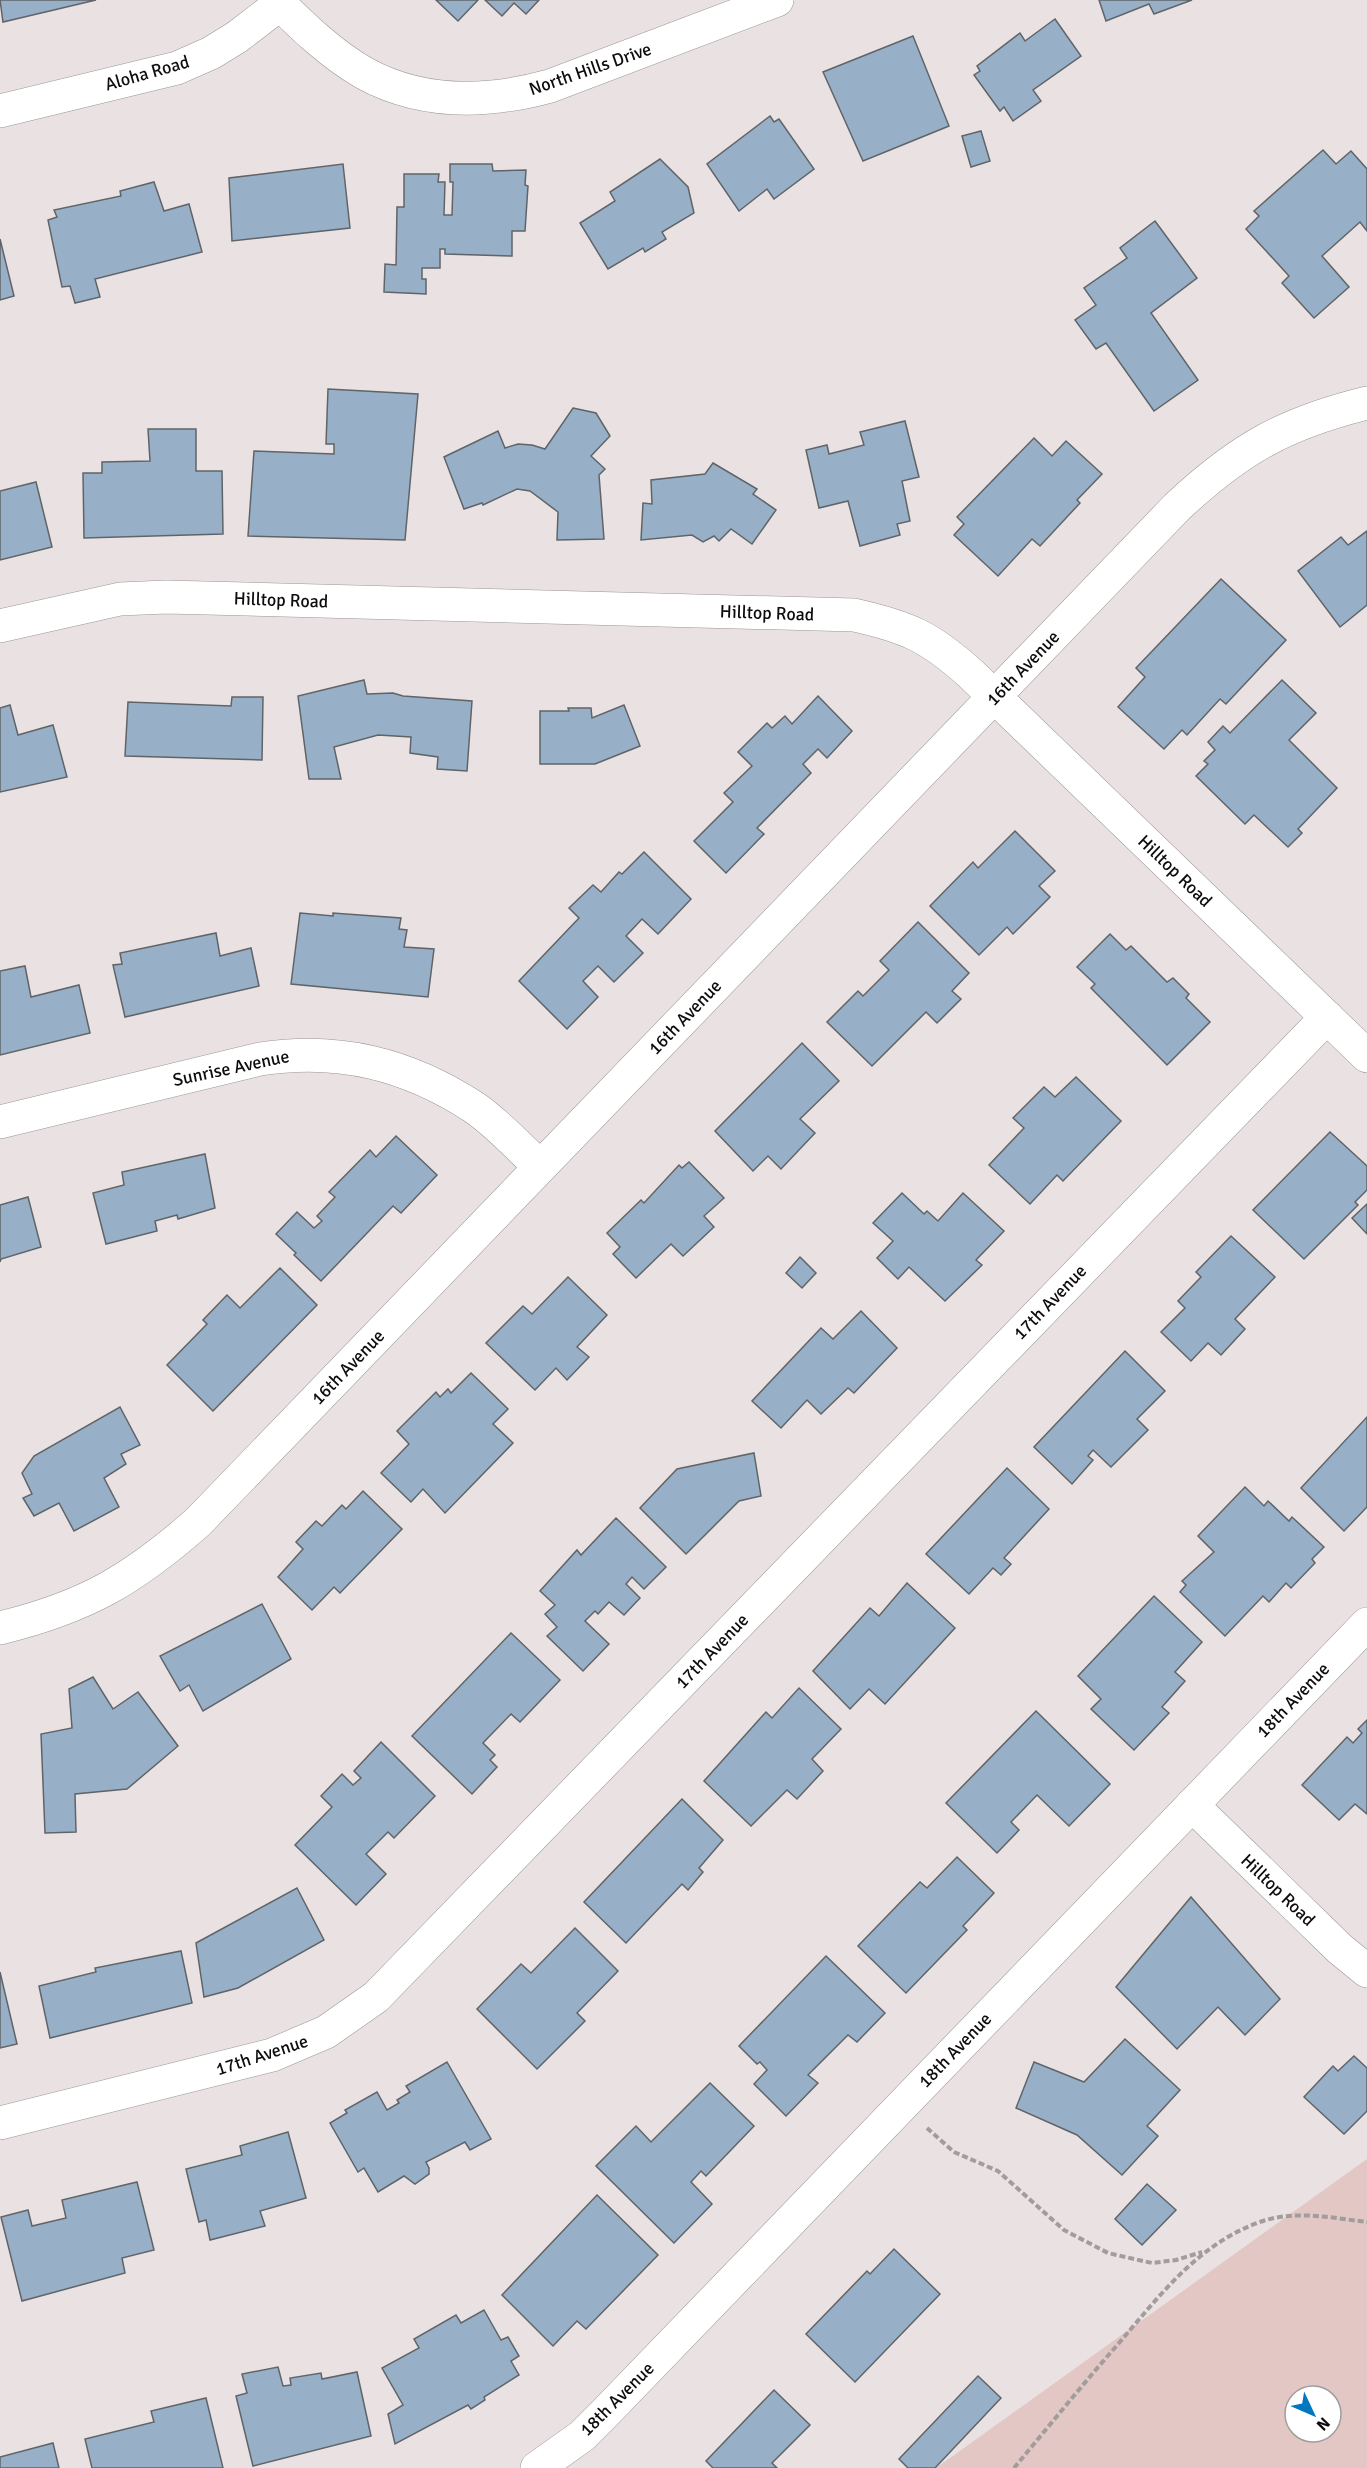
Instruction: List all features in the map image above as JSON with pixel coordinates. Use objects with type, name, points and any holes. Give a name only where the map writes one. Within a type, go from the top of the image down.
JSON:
[{"type":"street","name":"North Hills Drive","points":[[278,2],[330,49],[364,73],[402,89],[441,98],[477,99],[515,95],[550,86],[777,0]]},
{"type":"street","name":"Aloha Road","points":[[0,111],[177,68],[237,38],[278,2]]},
{"type":"street","name":"16th Avenue","points":[[0,1628],[40,1618],[82,1602],[124,1580],[164,1552],[198,1522],[1177,507],[1212,474],[1248,449],[1292,426],[1329,412],[1367,403]]},
{"type":"street","name":"Hilltop Road","points":[[0,626],[120,599],[166,597],[854,615],[887,622],[918,634],[945,651],[995,696],[1367,1056]]},
{"type":"street","name":"17th Avenue","points":[[0,2123],[272,2055],[326,2032],[376,1998],[1327,1017]]},
{"type":"street","name":"Sunrise Avenue","points":[[0,1122],[260,1059],[291,1054],[324,1054],[354,1057],[386,1065],[445,1090],[476,1109],[540,1167]]},
{"type":"street","name":"18th Avenue","points":[[537,2468],[582,2436],[606,2412],[1367,1624]]},
{"type":"street","name":"Hilltop Road","points":[[1192,1805],[1332,1941],[1367,1971]]},
{"type":"path","points":[[926,2127],[954,2152],[998,2170],[1064,2230],[1108,2253],[1152,2263],[1176,2260],[1206,2251]]},
{"type":"path","points":[[1014,2468],[1174,2279],[1206,2251],[1231,2235],[1264,2221],[1295,2215],[1367,2222]]},
{"type":"shaded area","points":[[1367,2159],[1367,2468],[936,2468]]},
{"type":"building","points":[[0,0],[96,0],[3,22]]},
{"type":"building","points":[[436,0],[478,0],[458,21]]},
{"type":"building","points":[[485,0],[539,0],[526,14],[514,3],[502,16]]},
{"type":"building","points":[[1099,0],[1192,0],[1154,14],[1149,4],[1106,21]]},
{"type":"building","points":[[1055,19],[1081,56],[1033,90],[1041,101],[1013,121],[1004,107],[1000,111],[974,75],[980,71],[977,66],[1020,33],[1025,41]]},
{"type":"building","points":[[913,36],[949,126],[863,161],[823,72]]},
{"type":"building","points":[[770,116],[774,122],[779,119],[814,169],[774,199],[767,189],[739,211],[707,164]]},
{"type":"building","points":[[981,131],[990,161],[971,167],[962,136]]},
{"type":"building","points":[[1323,150],[1336,164],[1351,151],[1367,169],[1367,231],[1360,222],[1322,256],[1349,287],[1314,318],[1282,283],[1289,276],[1246,229],[1259,216],[1254,211]]},
{"type":"building","points":[[660,159],[688,187],[694,213],[662,232],[666,239],[645,252],[643,248],[608,269],[580,223],[615,201],[610,192]]},
{"type":"building","points":[[343,164],[350,228],[232,241],[229,178]]},
{"type":"building","points":[[450,164],[492,164],[493,171],[526,170],[525,185],[528,186],[525,231],[512,231],[512,256],[445,254],[445,249],[440,249],[440,268],[422,268],[422,279],[426,279],[426,294],[384,292],[385,264],[396,265],[397,207],[404,207],[404,174],[439,174],[438,182],[445,182],[444,215],[452,215],[453,182],[450,182]]},
{"type":"building","points":[[154,182],[164,211],[189,204],[202,252],[95,279],[100,297],[75,303],[70,286],[62,287],[48,220],[57,217],[54,210],[121,196],[120,191]]},
{"type":"building","points":[[1155,221],[1197,278],[1151,313],[1198,380],[1154,411],[1106,343],[1096,349],[1075,320],[1096,305],[1084,288],[1127,258],[1120,248]]},
{"type":"building","points":[[0,239],[14,296],[0,300]]},
{"type":"building","points":[[328,389],[418,394],[405,540],[248,536],[254,451],[334,454],[334,444],[326,444]]},
{"type":"building","points":[[573,408],[596,413],[610,436],[591,456],[605,469],[599,475],[604,539],[557,540],[558,512],[530,491],[517,489],[483,505],[482,503],[464,509],[444,457],[498,431],[505,448],[518,444],[545,449]]},
{"type":"building","points":[[905,421],[919,477],[902,481],[910,521],[897,524],[900,535],[860,546],[848,501],[819,508],[806,450],[827,445],[829,454],[864,445],[860,432]]},
{"type":"building","points":[[148,429],[196,429],[196,471],[222,471],[223,534],[84,538],[83,473],[102,473],[102,462],[150,461]]},
{"type":"building","points":[[1034,438],[1052,456],[1066,441],[1102,474],[1077,500],[1080,503],[1040,546],[1032,539],[998,576],[954,535],[964,524],[957,517]]},
{"type":"building","points":[[713,463],[757,489],[753,494],[776,510],[752,544],[731,529],[719,541],[714,536],[703,542],[692,535],[641,540],[643,503],[652,504],[651,480],[705,474]]},
{"type":"building","points":[[36,482],[52,547],[0,560],[0,491]]},
{"type":"building","points":[[1367,531],[1367,605],[1340,627],[1298,571],[1341,537],[1348,545]]},
{"type":"building","points":[[1221,579],[1286,640],[1226,704],[1220,699],[1187,735],[1182,730],[1164,749],[1118,707],[1145,677],[1136,668]]},
{"type":"building","points":[[364,680],[367,694],[393,693],[403,696],[472,701],[467,771],[437,769],[438,757],[410,753],[411,737],[378,735],[334,747],[341,779],[309,779],[298,696]]},
{"type":"building","points":[[1282,680],[1316,713],[1289,740],[1337,788],[1298,829],[1302,833],[1288,847],[1254,815],[1245,824],[1196,776],[1208,764],[1204,761],[1215,750],[1208,742],[1223,726],[1230,733]]},
{"type":"building","points":[[818,696],[852,731],[827,758],[818,749],[803,764],[811,773],[757,828],[764,834],[726,873],[694,841],[733,802],[724,793],[752,766],[738,752],[767,723],[772,728],[785,716],[792,724]]},
{"type":"building","points":[[232,697],[263,697],[262,760],[125,756],[128,702],[231,706]]},
{"type":"building","points":[[10,705],[18,735],[53,725],[67,777],[0,792],[0,708]]},
{"type":"building","points":[[624,705],[640,746],[595,764],[540,764],[540,711],[591,708],[592,718]]},
{"type":"building","points":[[1015,831],[1055,871],[1039,886],[1050,897],[1013,934],[1007,927],[979,955],[930,906],[973,862],[978,868]]},
{"type":"building","points":[[644,852],[691,899],[658,934],[642,919],[626,936],[643,953],[614,982],[598,966],[583,981],[598,997],[567,1029],[519,981],[579,918],[569,908],[593,885],[601,892],[619,872],[622,874]]},
{"type":"building","points":[[300,913],[401,918],[399,929],[407,930],[404,947],[434,949],[428,997],[291,984]]},
{"type":"building","points":[[918,922],[969,973],[952,991],[961,999],[937,1023],[926,1012],[872,1066],[827,1022],[858,991],[863,996],[889,970],[880,961]]},
{"type":"building","points":[[216,933],[220,956],[251,948],[259,986],[125,1017],[113,965],[122,964],[120,953]]},
{"type":"building","points":[[1110,934],[1126,950],[1131,946],[1167,982],[1173,978],[1189,994],[1186,998],[1210,1022],[1167,1065],[1091,988],[1095,984],[1077,967]]},
{"type":"building","points":[[25,966],[31,997],[79,985],[90,1033],[0,1055],[0,971]]},
{"type":"building","points":[[802,1043],[839,1081],[800,1119],[815,1133],[781,1169],[768,1156],[753,1171],[715,1131]]},
{"type":"building","points":[[1076,1077],[1121,1121],[1063,1181],[1057,1175],[1030,1204],[989,1165],[1024,1128],[1013,1118],[1044,1087],[1055,1097]]},
{"type":"building","points":[[1330,1132],[1367,1166],[1367,1190],[1355,1202],[1358,1205],[1304,1259],[1253,1210]]},
{"type":"building","points":[[396,1136],[437,1175],[401,1213],[393,1206],[321,1281],[276,1234],[297,1212],[314,1228],[322,1221],[317,1216],[335,1197],[329,1192],[370,1150],[376,1157]]},
{"type":"building","points":[[205,1154],[215,1208],[178,1219],[177,1215],[155,1221],[157,1231],[106,1244],[93,1193],[124,1185],[122,1172]]},
{"type":"building","points":[[689,1162],[724,1198],[704,1216],[714,1227],[683,1256],[671,1244],[636,1278],[613,1254],[620,1247],[607,1233],[641,1200],[644,1203],[679,1165],[682,1168]]},
{"type":"building","points":[[902,1193],[924,1214],[927,1211],[938,1221],[963,1193],[1004,1231],[976,1260],[982,1265],[945,1301],[909,1267],[898,1279],[877,1258],[893,1241],[873,1223]]},
{"type":"building","points":[[28,1197],[41,1247],[1,1259],[0,1262],[0,1205]]},
{"type":"building","points":[[1367,1204],[1367,1234],[1352,1218]]},
{"type":"building","points":[[1231,1236],[1275,1277],[1235,1319],[1245,1329],[1221,1355],[1208,1343],[1191,1361],[1161,1332],[1185,1308],[1178,1301],[1201,1277],[1196,1272]]},
{"type":"building","points":[[800,1257],[816,1273],[802,1288],[786,1273]]},
{"type":"building","points":[[280,1268],[317,1305],[213,1411],[167,1365],[207,1324],[203,1320],[227,1295],[240,1308]]},
{"type":"building","points":[[568,1277],[607,1315],[577,1347],[589,1357],[567,1380],[556,1368],[535,1390],[486,1343],[523,1306],[532,1314]]},
{"type":"building","points":[[861,1311],[897,1348],[854,1393],[848,1388],[821,1414],[807,1400],[781,1428],[752,1401],[821,1328],[833,1339]]},
{"type":"building","points":[[1125,1351],[1165,1391],[1137,1419],[1148,1430],[1111,1467],[1093,1450],[1088,1456],[1093,1460],[1072,1484],[1034,1447]]},
{"type":"building","points":[[471,1373],[508,1409],[493,1424],[513,1443],[445,1513],[423,1489],[411,1502],[381,1473],[409,1444],[397,1431],[436,1392],[440,1397],[448,1389],[451,1393]]},
{"type":"building","points":[[120,1407],[140,1445],[121,1454],[126,1464],[104,1478],[119,1507],[74,1531],[59,1503],[34,1516],[23,1498],[32,1494],[22,1473],[34,1456]]},
{"type":"building","points":[[1367,1417],[1367,1507],[1344,1531],[1301,1488]]},
{"type":"building","points":[[754,1453],[761,1496],[739,1501],[686,1554],[640,1508],[677,1469]]},
{"type":"building","points":[[1007,1468],[1049,1509],[1004,1558],[1011,1564],[1001,1575],[993,1568],[969,1594],[926,1554]]},
{"type":"building","points":[[1245,1487],[1264,1506],[1268,1501],[1289,1521],[1292,1517],[1324,1547],[1312,1559],[1315,1563],[1291,1588],[1286,1583],[1269,1602],[1263,1596],[1225,1636],[1180,1592],[1186,1585],[1182,1581],[1214,1552],[1198,1536]]},
{"type":"building","points":[[363,1491],[402,1529],[340,1593],[334,1587],[312,1610],[278,1577],[303,1549],[296,1542],[316,1521],[322,1526],[342,1505],[346,1509]]},
{"type":"building","points":[[616,1518],[666,1567],[644,1589],[632,1577],[626,1584],[640,1598],[624,1615],[609,1602],[598,1614],[595,1611],[585,1621],[609,1644],[583,1671],[547,1636],[557,1627],[545,1614],[555,1605],[540,1591],[577,1550],[581,1555]]},
{"type":"building","points":[[907,1583],[955,1628],[885,1704],[869,1689],[850,1709],[813,1671],[870,1608],[879,1616]]},
{"type":"building","points":[[1154,1596],[1202,1642],[1175,1672],[1185,1681],[1162,1707],[1169,1713],[1134,1750],[1091,1709],[1101,1699],[1078,1676]]},
{"type":"building","points":[[262,1604],[291,1659],[203,1711],[189,1685],[180,1691],[160,1656]]},
{"type":"building","points":[[511,1633],[560,1680],[520,1722],[511,1714],[483,1743],[495,1755],[490,1760],[497,1767],[472,1794],[412,1736]]},
{"type":"building","points":[[93,1677],[113,1709],[138,1692],[178,1746],[127,1789],[75,1794],[76,1832],[45,1833],[41,1734],[72,1728],[69,1689]]},
{"type":"building","points":[[799,1688],[841,1729],[812,1759],[823,1771],[797,1799],[787,1790],[751,1826],[704,1781],[766,1712],[772,1718]]},
{"type":"building","points":[[1036,1711],[1110,1784],[1069,1826],[1037,1795],[1011,1822],[1019,1830],[997,1853],[946,1803]]},
{"type":"building","points":[[1367,1720],[1367,1814],[1355,1804],[1339,1820],[1302,1785],[1347,1737],[1353,1743],[1362,1733],[1358,1729]]},
{"type":"building","points":[[381,1742],[435,1796],[394,1838],[388,1832],[366,1854],[386,1874],[356,1905],[295,1845],[332,1807],[321,1796],[342,1774],[353,1785],[361,1778],[354,1771]]},
{"type":"building","points":[[682,1799],[723,1840],[699,1868],[703,1872],[688,1890],[682,1884],[626,1943],[584,1902]]},
{"type":"building","points":[[957,1857],[994,1893],[963,1926],[967,1930],[906,1993],[858,1946],[920,1882],[927,1888]]},
{"type":"building","points":[[297,1888],[324,1940],[238,1988],[204,1997],[196,1943]]},
{"type":"building","points":[[1191,1897],[1280,1999],[1245,2035],[1218,2007],[1177,2049],[1116,1987]]},
{"type":"building","points":[[575,1928],[618,1971],[577,2013],[585,2021],[537,2069],[477,2009],[521,1964],[531,1973]]},
{"type":"building","points":[[181,1951],[192,2003],[50,2038],[39,1986],[96,1972],[95,1968]]},
{"type":"building","points":[[826,1956],[885,2013],[857,2042],[848,2035],[808,2075],[818,2083],[786,2116],[754,2084],[767,2070],[760,2062],[757,2064],[739,2046]]},
{"type":"building","points":[[0,1972],[17,2044],[0,2048]]},
{"type":"building","points":[[1125,2039],[1180,2090],[1147,2126],[1158,2136],[1122,2175],[1077,2135],[1016,2108],[1034,2062],[1084,2082]]},
{"type":"building","points":[[1354,2056],[1367,2068],[1367,2111],[1344,2134],[1304,2097],[1333,2066],[1338,2071]]},
{"type":"building","points":[[447,2062],[491,2139],[470,2150],[465,2142],[426,2162],[429,2174],[415,2184],[404,2176],[378,2192],[364,2168],[358,2172],[330,2123],[347,2113],[345,2110],[377,2092],[387,2110],[399,2103],[397,2100],[410,2092],[406,2086]]},
{"type":"building","points":[[710,2083],[754,2126],[706,2176],[701,2171],[691,2182],[712,2204],[674,2243],[596,2166],[636,2126],[651,2142]]},
{"type":"building","points":[[288,2132],[306,2198],[260,2211],[265,2226],[210,2240],[206,2220],[199,2222],[186,2169],[242,2155],[240,2146]]},
{"type":"building","points":[[137,2182],[154,2250],[122,2258],[125,2273],[22,2301],[1,2217],[28,2210],[32,2226],[66,2218],[62,2200]]},
{"type":"building","points":[[1147,2184],[1176,2210],[1142,2245],[1115,2219]]},
{"type":"building","points":[[597,2195],[658,2255],[586,2329],[577,2321],[553,2346],[502,2295]]},
{"type":"building","points":[[894,2249],[940,2294],[855,2382],[806,2334],[867,2271],[870,2274]]},
{"type":"building","points":[[484,2310],[501,2340],[508,2337],[519,2356],[511,2361],[519,2375],[484,2397],[485,2400],[471,2409],[468,2405],[395,2444],[388,2414],[403,2405],[382,2368],[419,2348],[414,2339],[456,2315],[461,2323]]},
{"type":"building","points":[[278,2367],[283,2386],[291,2385],[290,2378],[321,2373],[322,2379],[357,2372],[371,2436],[253,2466],[236,2396],[247,2393],[242,2374]]},
{"type":"building","points":[[978,2376],[1001,2398],[935,2468],[908,2468],[899,2459]]},
{"type":"building","points":[[774,2390],[810,2425],[772,2463],[777,2468],[713,2468],[706,2461]]},
{"type":"building","points":[[206,2398],[223,2468],[92,2468],[85,2439],[154,2422],[151,2411]]},
{"type":"building","points":[[53,2443],[59,2468],[0,2468],[0,2457]]}]
